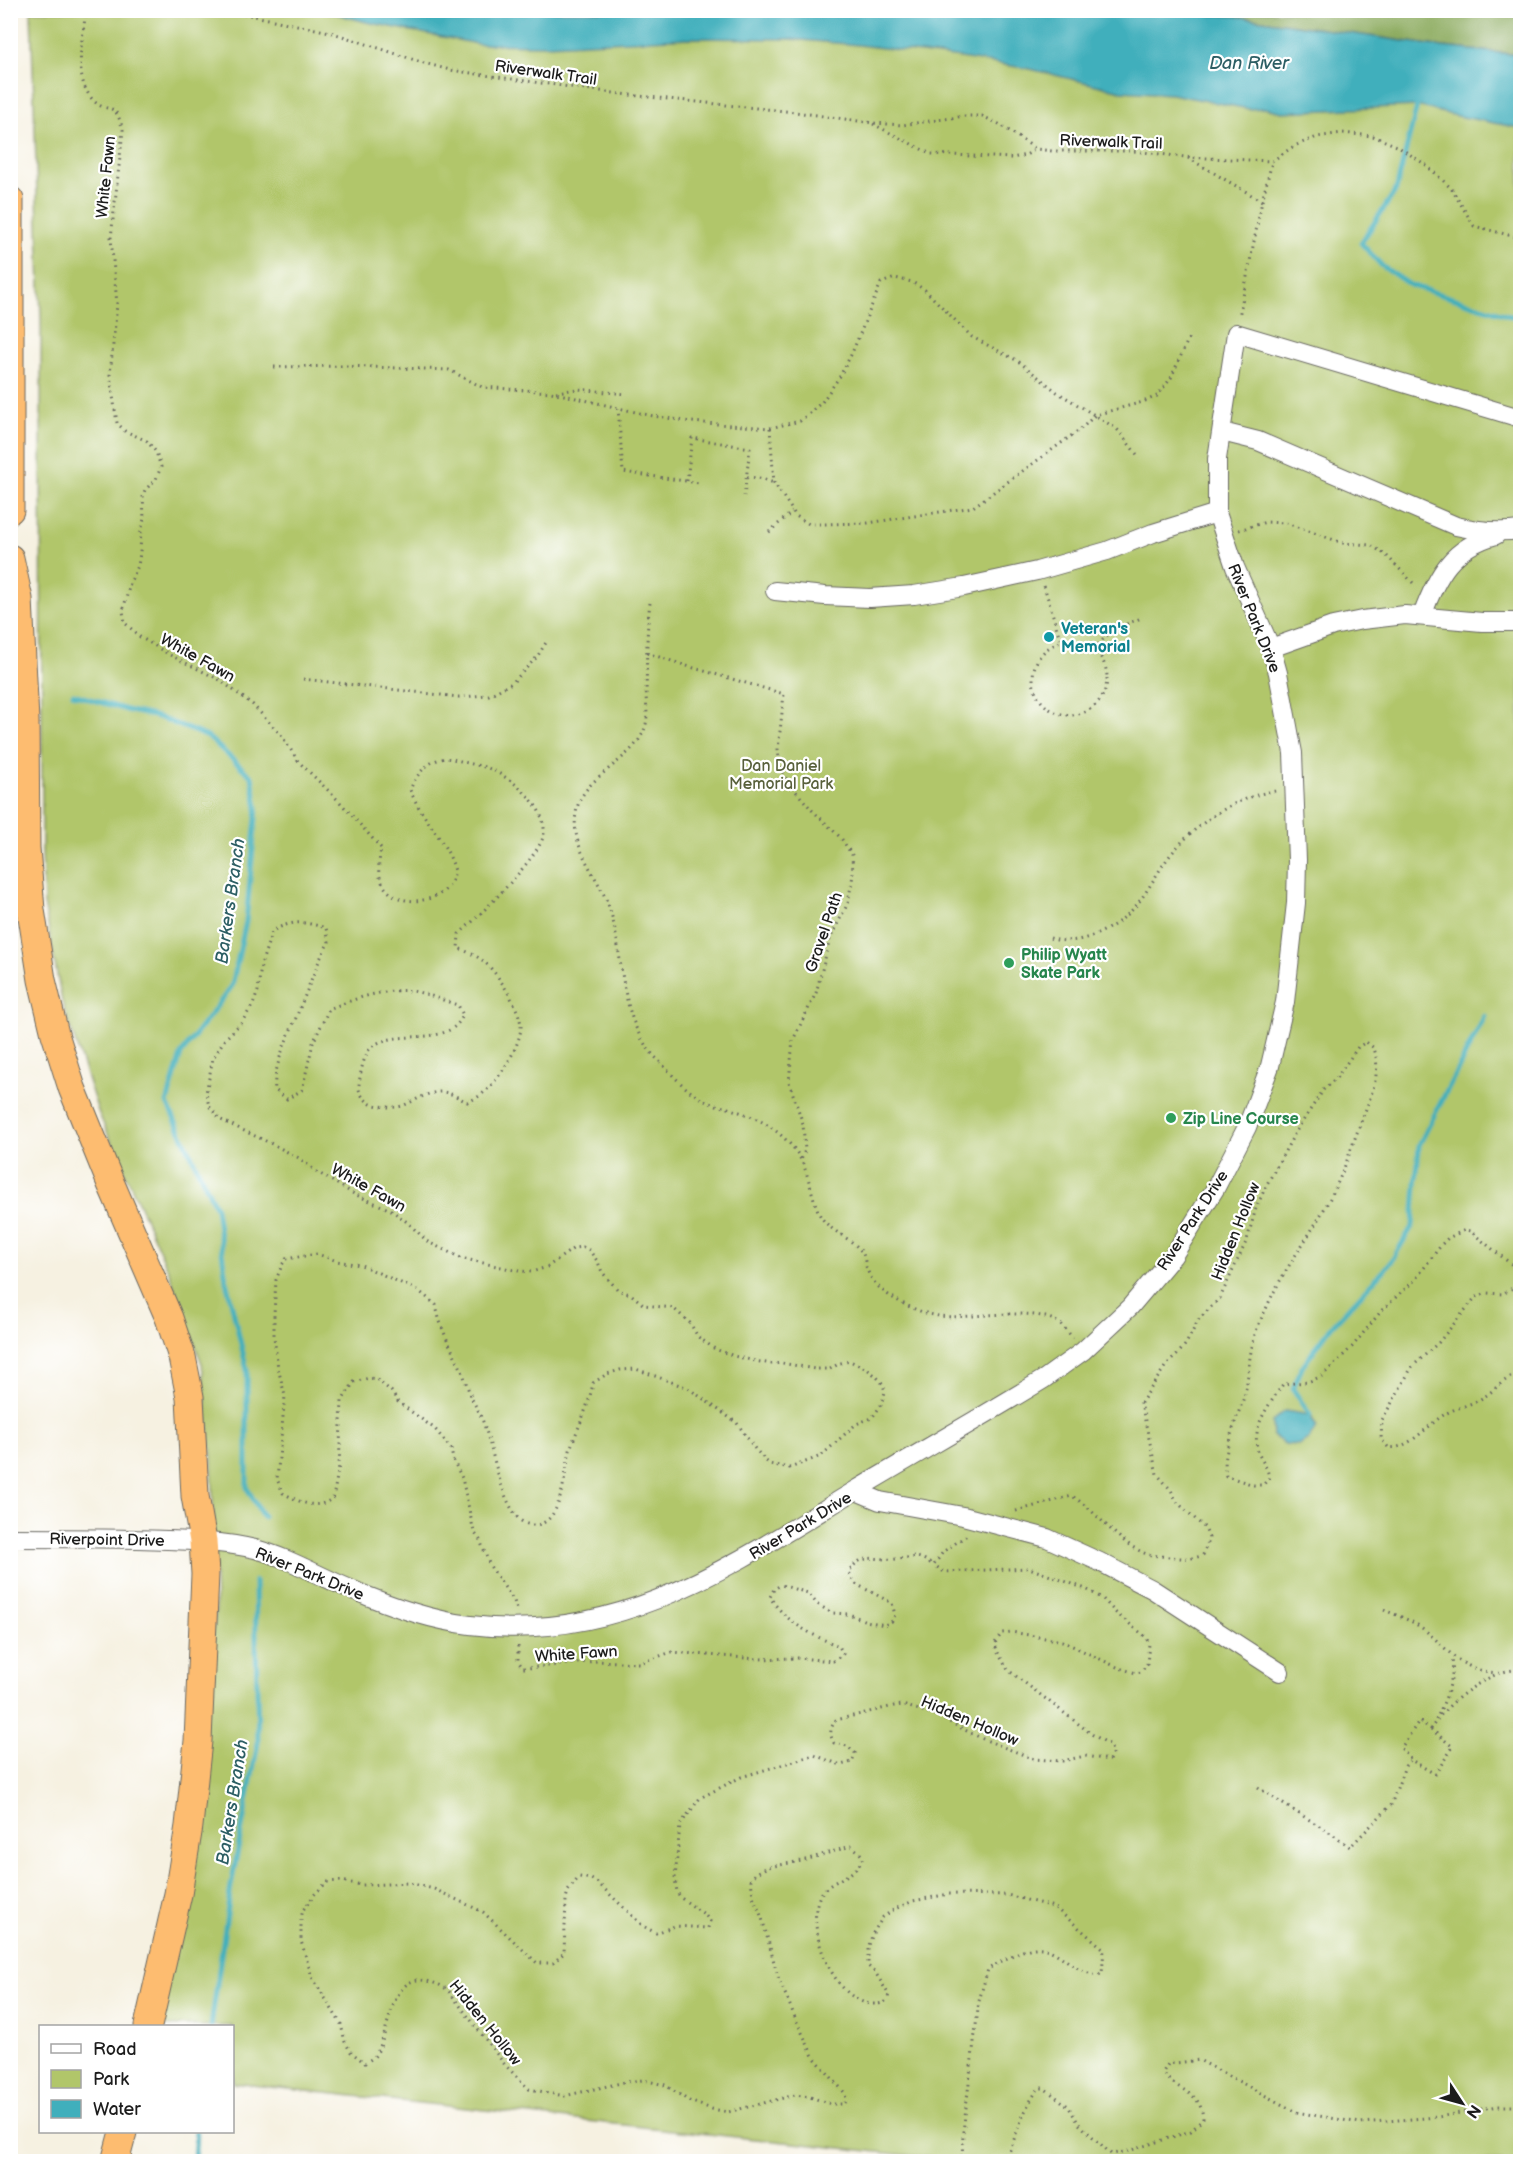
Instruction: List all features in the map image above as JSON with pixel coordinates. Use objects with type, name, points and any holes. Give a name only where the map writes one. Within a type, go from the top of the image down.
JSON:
[{"type":"highway","points":[[10,200],[10,510]]},
{"type":"highway","points":[[10,558],[19,599],[25,721],[27,858],[31,910],[42,980],[55,1034],[72,1088],[169,1318],[182,1357],[190,1397],[195,1496],[203,1541],[205,1574],[198,1741],[178,1894],[148,2025]]},
{"type":"highway","points":[[10,723],[10,822]]},
{"type":"highway","points":[[115,2162],[123,2133]]},
{"type":"street","name":"River Park Drive","points":[[203,1541],[258,1550],[305,1567],[352,1590],[394,1606],[438,1619],[471,1625],[538,1628],[576,1624],[620,1614],[649,1604],[741,1561],[1034,1385],[1083,1351],[1130,1307],[1173,1256],[1215,1189],[1247,1127],[1270,1066],[1285,1002],[1296,903],[1296,790],[1287,716],[1270,648],[1224,537],[1217,513],[1217,459],[1236,333]]},
{"type":"street","points":[[1236,333],[1521,418]]},
{"type":"street","points":[[1222,432],[1258,441],[1456,526],[1479,532],[1512,531]]},
{"type":"street","points":[[776,591],[870,598],[914,595],[964,587],[1039,571],[1107,551],[1153,533],[1217,513]]},
{"type":"street","points":[[1422,616],[1442,571],[1456,555],[1484,538],[1512,531]]},
{"type":"street","points":[[1270,648],[1342,624],[1394,616],[1422,616],[1482,622],[1521,622]]},
{"type":"street","points":[[856,1491],[880,1501],[988,1523],[1047,1538],[1152,1589],[1280,1672]]},
{"type":"street","name":"Riverpoint Drive","points":[[10,1538],[203,1541]]},
{"type":"path","name":"White Fawn","points":[[86,10],[81,66],[83,86],[95,102],[115,110],[123,130],[111,238],[117,304],[110,375],[117,423],[125,431],[147,441],[156,452],[160,467],[156,479],[142,495],[144,519],[140,553],[123,611],[125,623],[140,638],[170,656],[220,680],[253,705],[282,736],[298,761],[339,801],[381,848],[379,875],[390,895],[421,902],[447,889],[455,871],[451,857],[440,837],[418,809],[410,790],[427,765],[439,759],[448,758],[489,769],[513,782],[534,803],[542,816],[544,834],[534,854],[486,909],[459,934],[458,948],[482,960],[493,969],[508,993],[521,1029],[516,1046],[505,1067],[491,1087],[480,1097],[467,1102],[442,1092],[429,1094],[393,1107],[371,1105],[364,1099],[358,1088],[365,1056],[373,1046],[392,1040],[450,1032],[459,1024],[463,1015],[458,1005],[412,991],[375,994],[352,999],[329,1008],[313,1043],[302,1090],[287,1099],[275,1090],[274,1080],[290,1029],[299,1012],[317,963],[329,942],[326,927],[309,922],[288,922],[272,931],[261,965],[258,991],[253,1005],[242,1023],[225,1040],[213,1058],[206,1093],[209,1106],[221,1120],[299,1158],[317,1172],[354,1194],[390,1210],[428,1242],[461,1258],[532,1272],[547,1267],[574,1248],[583,1247],[589,1250],[602,1272],[618,1290],[632,1295],[644,1305],[673,1308],[690,1323],[698,1337],[715,1349],[755,1361],[782,1363],[815,1370],[830,1369],[840,1363],[850,1362],[867,1369],[883,1384],[885,1392],[882,1405],[872,1418],[856,1424],[821,1456],[790,1468],[769,1464],[755,1449],[737,1423],[688,1388],[636,1369],[620,1370],[608,1374],[592,1383],[582,1423],[571,1445],[564,1486],[557,1506],[546,1521],[540,1525],[530,1526],[523,1523],[510,1504],[495,1467],[490,1442],[480,1413],[471,1396],[461,1367],[439,1325],[436,1305],[419,1291],[361,1265],[337,1261],[317,1254],[286,1259],[276,1280],[274,1314],[278,1368],[285,1396],[277,1479],[283,1493],[316,1505],[325,1504],[333,1498],[339,1466],[342,1401],[354,1382],[369,1378],[376,1379],[391,1391],[398,1402],[435,1429],[451,1449],[453,1460],[462,1478],[474,1532],[480,1540],[490,1566],[514,1601],[518,1614],[518,1661],[524,1668],[597,1661],[639,1663],[672,1652],[757,1659],[797,1658],[833,1661],[843,1654],[839,1646],[812,1635],[777,1608],[770,1597],[774,1589],[781,1585],[794,1588],[808,1593],[817,1604],[832,1613],[849,1614],[866,1621],[885,1624],[892,1621],[895,1615],[892,1603],[854,1583],[849,1572],[852,1567],[859,1561],[879,1557],[893,1560],[917,1557],[933,1564]]},
{"type":"path","name":"Riverwalk Trail","points":[[226,10],[330,32],[450,70],[617,94],[795,112],[870,123],[902,125],[964,116],[982,116],[999,124],[1036,149],[1052,151],[1134,151],[1185,157],[1272,161]]},
{"type":"path","name":"Riverwalk Trail","points":[[870,123],[931,154],[1012,158],[1026,155],[1036,149]]},
{"type":"path","points":[[1236,333],[1272,161],[1294,146],[1317,137],[1342,133],[1373,136],[1397,146],[1412,154],[1451,188],[1474,225],[1521,238]]},
{"type":"path","name":"Riverwalk Trail","points":[[1185,157],[1262,201]]},
{"type":"path","points":[[274,367],[346,366],[449,370],[482,387],[551,392],[692,422],[770,428],[800,421],[822,402],[852,353],[881,283],[895,278],[912,282],[925,290],[972,337],[1018,362],[1057,392],[1117,429],[1139,457]]},
{"type":"path","points":[[770,428],[774,483],[792,512],[809,524],[868,523],[973,507],[1082,428],[1095,415],[1158,396],[1171,378],[1190,335]]},
{"type":"path","points":[[551,392],[578,389],[626,394]]},
{"type":"path","points":[[618,408],[623,472],[699,483]]},
{"type":"path","points":[[687,482],[692,438],[750,448],[744,496]]},
{"type":"path","points":[[746,477],[774,483]]},
{"type":"path","points":[[769,532],[792,512]]},
{"type":"path","points":[[1224,537],[1266,522],[1286,524],[1343,543],[1371,545],[1386,555],[1399,570],[1429,596]]},
{"type":"path","points":[[1039,571],[1061,642]]},
{"type":"path","name":"Gravel Path","points":[[650,603],[646,724],[635,745],[595,780],[583,795],[576,810],[575,821],[579,847],[610,907],[620,948],[623,985],[642,1039],[653,1055],[690,1091],[704,1101],[754,1116],[770,1125],[793,1146],[811,1185],[818,1213],[827,1225],[848,1240],[862,1254],[868,1273],[875,1283],[893,1298],[911,1307],[939,1316],[1023,1314],[1048,1318],[1060,1323],[1083,1351]]},
{"type":"path","points":[[1094,649],[1109,632],[1141,618]]},
{"type":"path","points":[[303,679],[458,698],[489,695],[512,683],[537,657],[547,641]]},
{"type":"path","points":[[1077,641],[1094,649],[1105,663],[1106,690],[1096,705],[1081,714],[1063,715],[1047,707],[1035,691],[1033,672],[1041,654],[1049,647],[1061,642],[1077,641]]},
{"type":"path","name":"Gravel Path","points":[[647,652],[687,666],[784,693],[778,750],[780,766],[787,781],[841,838],[852,855],[853,875],[848,903],[830,939],[816,993],[793,1040],[789,1082],[803,1124],[805,1150],[801,1160]]},
{"type":"path","points":[[1050,938],[1059,941],[1078,940],[1096,935],[1118,922],[1132,910],[1186,838],[1219,812],[1253,795],[1296,790]]},
{"type":"path","name":"Hidden Hollow","points":[[962,2162],[963,2132],[975,2050],[979,2001],[988,1969],[1020,1951],[1045,1948],[1066,1962],[1095,1975],[1102,1974],[1104,1949],[1054,1907],[1007,1895],[949,1894],[913,1901],[895,1909],[883,1917],[868,1947],[868,1966],[875,1972],[890,1995],[882,2004],[866,2003],[842,1987],[832,1972],[822,1953],[815,1920],[817,1903],[823,1891],[832,1882],[854,1872],[863,1857],[858,1851],[851,1846],[802,1861],[768,1867],[756,1873],[751,1880],[753,1896],[762,1918],[778,1977],[813,2056],[844,2092],[846,2098],[845,2104],[831,2104],[795,2095],[728,2112],[689,2101],[665,2085],[643,2080],[564,2096],[529,2089],[505,2066],[448,1990],[440,1984],[419,1979],[408,1982],[394,2000],[382,2044],[375,2056],[365,2063],[351,2052],[345,2042],[341,2024],[312,1977],[301,1941],[303,1910],[327,1882],[341,1881],[362,1885],[409,1883],[434,1889],[483,1911],[537,1963],[553,1963],[564,1953],[566,1899],[568,1891],[579,1877],[598,1883],[643,1926],[656,1933],[675,1926],[708,1928],[710,1921],[704,1914],[681,1898],[677,1892],[675,1878],[680,1825],[699,1798],[741,1777],[814,1755],[841,1765],[852,1762],[855,1753],[847,1746],[834,1743],[830,1736],[831,1726],[836,1720],[902,1705],[933,1714],[983,1739],[1034,1759],[1062,1761],[1085,1756],[1109,1760],[1113,1752],[1109,1744],[1093,1735],[1008,1670],[995,1643],[1002,1633],[1012,1632],[1062,1641],[1119,1668],[1136,1673],[1142,1672],[1147,1664],[1149,1644],[1146,1637],[1116,1613],[1102,1598],[1086,1589],[1029,1568],[944,1572],[933,1564],[943,1552],[1008,1513],[1072,1496],[1085,1504],[1124,1541],[1143,1553],[1182,1558],[1195,1558],[1203,1555],[1209,1538],[1204,1528],[1177,1502],[1171,1490],[1157,1474],[1141,1403],[1167,1364],[1186,1344],[1199,1319],[1220,1298],[1247,1240],[1256,1208],[1295,1133],[1324,1089],[1337,1077],[1358,1047],[1366,1042],[1374,1047],[1378,1062],[1374,1089],[1354,1140],[1348,1163],[1328,1204],[1301,1245],[1267,1307],[1252,1342],[1248,1384],[1230,1440],[1226,1476],[1254,1485],[1263,1485],[1269,1478],[1257,1449],[1257,1425],[1283,1384],[1308,1382],[1322,1376],[1352,1347],[1382,1310],[1415,1280],[1442,1244],[1465,1230],[1470,1231],[1511,1264],[1519,1276],[1517,1282],[1503,1294],[1486,1293],[1475,1298],[1439,1342],[1412,1367],[1382,1420],[1381,1439],[1388,1447],[1399,1446],[1417,1436],[1445,1414],[1481,1399],[1511,1377],[1521,1374]]},
{"type":"path","points":[[1384,1610],[1423,1629],[1452,1657],[1482,1671],[1499,1673]]},
{"type":"path","points":[[1431,1729],[1451,1681],[1454,1668],[1452,1657]]},
{"type":"path","points":[[1434,1724],[1452,1703],[1482,1681],[1499,1673],[1521,1669]]},
{"type":"path","points":[[1419,1720],[1431,1729],[1454,1747],[1435,1774],[1411,1760],[1401,1748],[1419,1720]]},
{"type":"path","points":[[1258,1787],[1280,1804],[1332,1834],[1350,1848],[1391,1805],[1405,1766],[1411,1760]]},
{"type":"path","points":[[1005,2162],[1019,2121],[1039,2088],[1044,2088],[1068,2106],[1079,2124],[1111,2154],[1125,2152],[1191,2131],[1203,2119],[1202,2106],[1192,2094],[1169,2081],[1163,2072],[1168,2064],[1199,2060],[1296,2112],[1360,2122],[1438,2117],[1498,2106],[1521,2106]]},
{"type":"green space","name":"Dan Daniel Memorial Park","points":[[429,10],[815,33],[1412,101],[1520,123],[1520,2161],[961,2161],[234,2083],[234,2025],[157,2025],[216,1610],[212,1458],[202,1364],[169,1272],[99,1114],[62,1002],[44,904],[41,319],[31,11]]},
{"type":"green space","points":[[1143,11],[1520,11],[1520,55],[1443,47],[1235,16]]},
{"type":"water","name":"Dan River","points":[[326,11],[1143,11],[1235,16],[1443,47],[1520,55],[1520,128],[1417,106],[1282,112],[1265,108],[1249,109],[1171,94],[1121,91],[1030,69],[859,45],[790,39],[690,38],[547,45],[478,44],[366,22]]},
{"type":"water","points":[[1285,1411],[1310,1415],[1317,1427],[1309,1438],[1299,1445],[1285,1444],[1273,1436],[1272,1422]]},
{"type":"waterway","points":[[1412,101],[1417,106],[1396,190],[1361,243],[1382,266],[1410,285],[1520,319]]},
{"type":"waterway","name":"Barkers Branch","points":[[73,694],[158,717],[208,737],[252,777],[257,807],[246,921],[232,986],[181,1054],[167,1103],[216,1208],[226,1280],[247,1370],[247,1488],[263,1517]]},
{"type":"waterway","points":[[1310,1415],[1293,1389],[1302,1367],[1331,1327],[1391,1262],[1413,1225],[1419,1145],[1485,1016]]},
{"type":"waterway","name":"Barkers Branch","points":[[211,2025],[231,1886],[258,1743],[255,1581]]},
{"type":"waterway","name":"Barkers Branch","points":[[194,2162],[196,2133]]},
{"type":"place","name":"Veteran's Memorial","points":[[1049,637]]},
{"type":"place","name":"Philip Wyatt Skate Park","points":[[1009,963]]},
{"type":"place","name":"Zip Line Course","points":[[1171,1118]]}]
